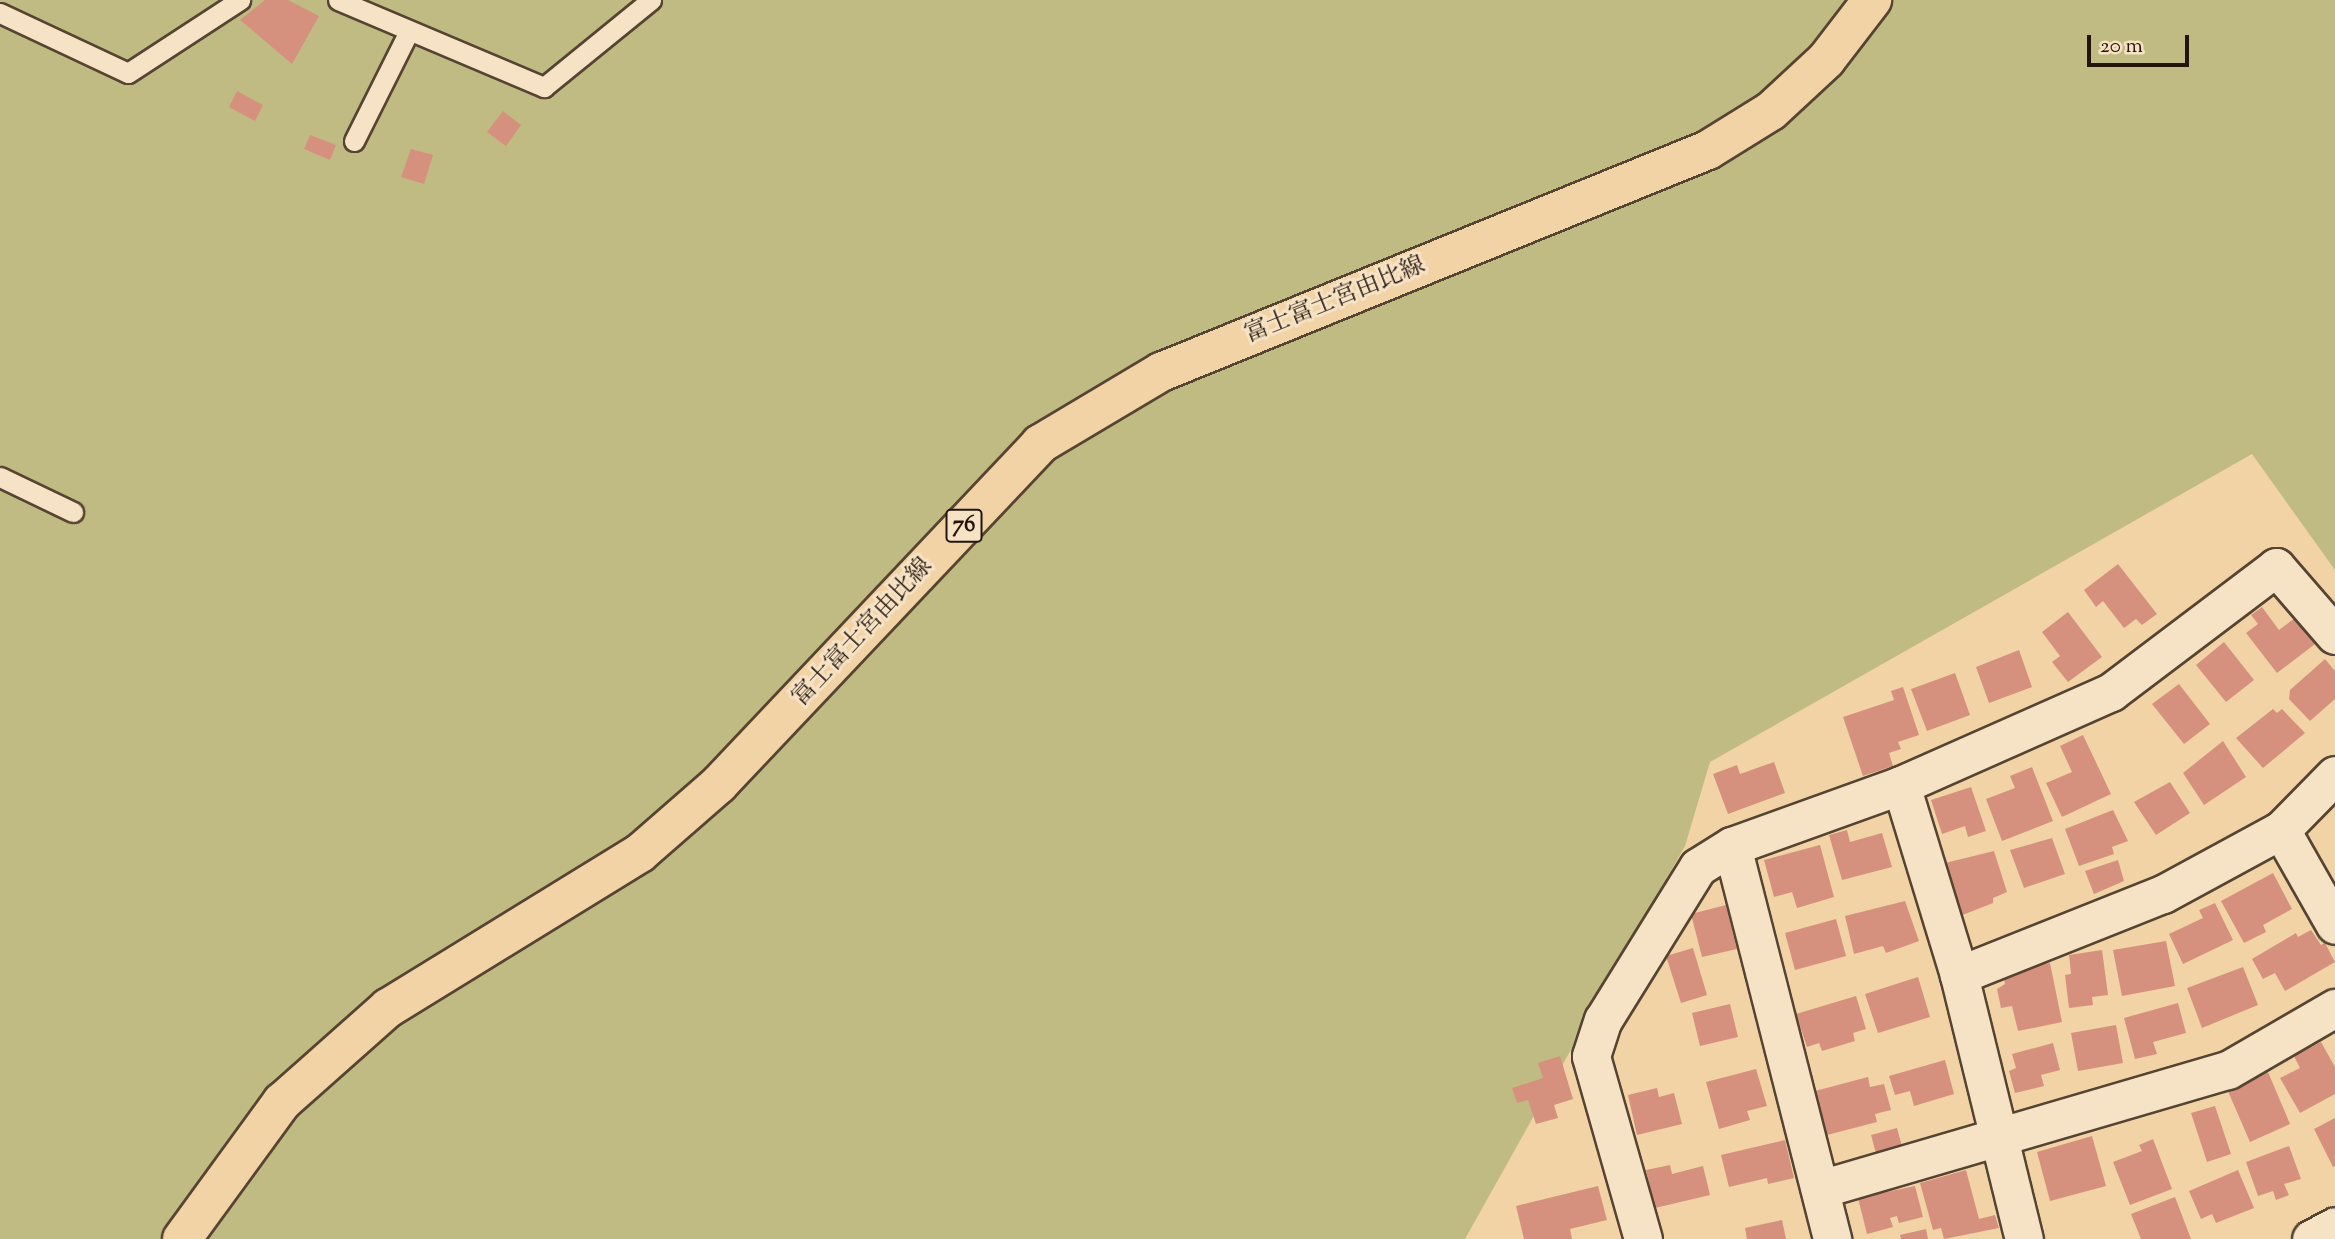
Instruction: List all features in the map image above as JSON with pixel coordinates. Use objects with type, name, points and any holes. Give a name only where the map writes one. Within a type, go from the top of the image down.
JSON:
[{"type":"main road","name":"富士富士宮由比線","points":[[182,1239],[282,1102],[388,1008],[640,853],[719,784],[1040,444],[1161,372],[1707,150],[1771,111],[1826,60],[1872,0]]},
{"type":"street","points":[[1643,1239],[1591,1056],[1602,1020],[1698,867],[1732,846],[1901,785],[2110,692],[2276,566],[2335,635]]},
{"type":"street","points":[[1959,975],[2163,894],[2281,830],[2335,775]]},
{"type":"street","points":[[1901,785],[1959,975],[2024,1239]]},
{"type":"street","points":[[2281,830],[2335,925]]},
{"type":"street","points":[[1732,846],[1832,1239]]},
{"type":"street","points":[[1820,1189],[2228,1070],[2335,1008]]},
{"type":"street","points":[[2311,1239],[2335,1226]]},
{"type":"lane","points":[[0,13],[128,73],[240,0]]},
{"type":"lane","points":[[338,0],[544,88],[651,0]]},
{"type":"lane","points":[[354,141],[409,31]]},
{"type":"lane","points":[[0,477],[73,512]]},
{"type":"shaded area","points":[[0,0],[2335,0],[2335,570],[2252,454],[1710,762],[1685,846],[1465,1239],[0,1239]]},
{"type":"building","points":[[265,0],[288,0],[319,16],[292,64],[240,20]]},
{"type":"building","points":[[237,91],[263,105],[255,121],[229,107]]},
{"type":"building","points":[[503,111],[521,125],[506,146],[487,132]]},
{"type":"building","points":[[310,135],[336,145],[330,160],[304,149]]},
{"type":"building","points":[[411,149],[433,155],[424,184],[401,177]]},
{"type":"building","points":[[2118,564],[2157,614],[2142,625],[2136,619],[2124,628],[2103,601],[2096,607],[2084,590]]},
{"type":"building","points":[[2262,607],[2279,630],[2295,618],[2315,644],[2277,673],[2246,633],[2258,624],[2251,615]]},
{"type":"building","points":[[2068,612],[2102,657],[2068,682],[2052,662],[2060,656],[2042,632]]},
{"type":"building","points":[[2224,642],[2254,680],[2226,702],[2196,665]]},
{"type":"building","points":[[2019,650],[2032,687],[1989,703],[1976,667]]},
{"type":"building","points":[[2325,659],[2335,671],[2335,699],[2310,721],[2289,699],[2290,690]]},
{"type":"building","points":[[1955,673],[1970,715],[1927,731],[1911,689]]},
{"type":"building","points":[[2179,684],[2210,724],[2184,744],[2152,704]]},
{"type":"building","points":[[1903,687],[1919,735],[1898,742],[1901,749],[1889,753],[1893,766],[1863,776],[1843,717],[1894,700],[1891,691]]},
{"type":"building","points":[[2273,709],[2277,713],[2282,709],[2305,733],[2263,768],[2236,738]]},
{"type":"building","points":[[2083,735],[2111,794],[2062,817],[2046,783],[2072,772],[2060,746]]},
{"type":"building","points":[[2223,741],[2246,777],[2204,805],[2183,773]]},
{"type":"building","points":[[1774,762],[1785,793],[1728,814],[1713,774],[1737,765],[1740,774]]},
{"type":"building","points":[[2032,767],[2053,821],[2002,841],[1986,799],[2015,788],[2010,776]]},
{"type":"building","points":[[2170,782],[2190,813],[2156,835],[2134,802]]},
{"type":"building","points":[[1971,787],[1986,831],[1968,837],[1965,826],[1942,834],[1931,800]]},
{"type":"building","points":[[2113,810],[2128,841],[2112,847],[2114,854],[2079,866],[2065,829]]},
{"type":"building","points":[[1847,830],[1850,842],[1882,833],[1892,867],[1842,880],[1829,835]]},
{"type":"building","points":[[2052,838],[2065,874],[2024,888],[2010,850]]},
{"type":"building","points":[[1820,845],[1834,897],[1797,908],[1792,892],[1774,897],[1764,860]]},
{"type":"building","points":[[1994,851],[2007,892],[1993,898],[1993,903],[1955,918],[1937,865]]},
{"type":"building","points":[[2118,860],[2124,881],[2094,894],[2085,871]]},
{"type":"building","points":[[2273,873],[2292,909],[2263,925],[2266,932],[2244,943],[2221,901]]},
{"type":"building","points":[[1905,901],[1919,941],[1886,953],[1883,946],[1854,954],[1845,916]]},
{"type":"building","points":[[2215,903],[2233,940],[2183,964],[2169,934],[2203,918],[2199,910]]},
{"type":"building","points":[[1726,905],[1737,949],[1702,957],[1691,914]]},
{"type":"building","points":[[1836,919],[1846,956],[1795,970],[1785,933]]},
{"type":"building","points":[[2311,930],[2321,945],[2325,943],[2335,962],[2285,991],[2275,973],[2263,979],[2252,959],[2296,933],[2298,937]]},
{"type":"building","points":[[2166,941],[2175,986],[2122,996],[2113,950]]},
{"type":"building","points":[[1693,948],[1707,995],[1681,1003],[1666,956]]},
{"type":"building","points":[[2102,950],[2108,995],[2092,997],[2093,1005],[2069,1008],[2065,975],[2071,974],[2069,955]]},
{"type":"building","points":[[2050,963],[2062,1022],[2018,1031],[2012,1006],[2001,1008],[1997,989],[2005,984],[2003,973]]},
{"type":"building","points":[[2243,967],[2258,1005],[2202,1028],[2187,988]]},
{"type":"building","points":[[1918,977],[1930,1017],[1878,1033],[1865,994]]},
{"type":"building","points":[[1856,996],[1866,1029],[1853,1033],[1855,1041],[1822,1051],[1819,1043],[1807,1047],[1796,1014]]},
{"type":"building","points":[[2178,1003],[2186,1033],[2153,1042],[2157,1054],[2135,1059],[2124,1018]]},
{"type":"building","points":[[1730,1004],[1738,1037],[1700,1046],[1692,1013]]},
{"type":"building","points":[[2116,1025],[2123,1063],[2078,1071],[2071,1033]]},
{"type":"building","points":[[2321,1042],[2335,1067],[2335,1094],[2300,1113],[2280,1078],[2300,1068],[2294,1056]]},
{"type":"building","points":[[2053,1043],[2060,1070],[2041,1075],[2044,1086],[2015,1093],[2009,1071],[2016,1068],[2012,1054]]},
{"type":"building","points":[[1560,1056],[1573,1099],[1554,1105],[1558,1118],[1536,1124],[1528,1100],[1517,1103],[1512,1088],[1543,1078],[1538,1063]]},
{"type":"building","points":[[1945,1060],[1954,1094],[1914,1106],[1910,1091],[1895,1095],[1889,1076]]},
{"type":"building","points":[[1756,1069],[1767,1106],[1747,1111],[1750,1120],[1719,1129],[1706,1082]]},
{"type":"building","points":[[2268,1072],[2290,1124],[2250,1142],[2227,1089]]},
{"type":"building","points":[[1868,1077],[1870,1087],[1884,1084],[1891,1110],[1875,1114],[1877,1122],[1827,1135],[1815,1091]]},
{"type":"building","points":[[1657,1088],[1659,1097],[1674,1093],[1682,1124],[1637,1135],[1628,1095]]},
{"type":"building","points":[[2215,1106],[2231,1154],[2207,1162],[2191,1113]]},
{"type":"building","points":[[2335,1118],[2335,1166],[2333,1167],[2314,1129]]},
{"type":"building","points":[[1897,1128],[1903,1150],[1877,1157],[1871,1135]]},
{"type":"building","points":[[2092,1136],[2106,1186],[2050,1201],[2037,1152]]},
{"type":"building","points":[[2153,1139],[2172,1189],[2130,1205],[2113,1162],[2142,1151],[2139,1145]]},
{"type":"building","points":[[1785,1140],[1794,1178],[1768,1184],[1767,1178],[1729,1187],[1721,1155]]},
{"type":"building","points":[[2289,1146],[2301,1179],[2284,1184],[2289,1195],[2276,1200],[2273,1191],[2258,1196],[2246,1162]]},
{"type":"building","points":[[1670,1165],[1672,1174],[1703,1166],[1710,1195],[1655,1208],[1646,1170]]},
{"type":"building","points":[[1966,1170],[1979,1219],[1995,1215],[1999,1228],[1944,1239],[1941,1228],[1933,1230],[1920,1183]]},
{"type":"building","points":[[2238,1170],[2254,1208],[2216,1223],[2212,1214],[2201,1219],[2189,1191]]},
{"type":"building","points":[[1598,1186],[1607,1220],[1570,1229],[1572,1239],[1524,1239],[1516,1206]]},
{"type":"building","points":[[1915,1186],[1923,1217],[1899,1223],[1897,1216],[1890,1218],[1893,1227],[1867,1234],[1858,1198]]},
{"type":"building","points":[[2175,1197],[2191,1239],[2141,1239],[2131,1214]]},
{"type":"building","points":[[1782,1220],[1786,1239],[1747,1239],[1745,1228]]},
{"type":"building","points":[[1926,1229],[1928,1239],[1901,1239],[1900,1235]]}]
